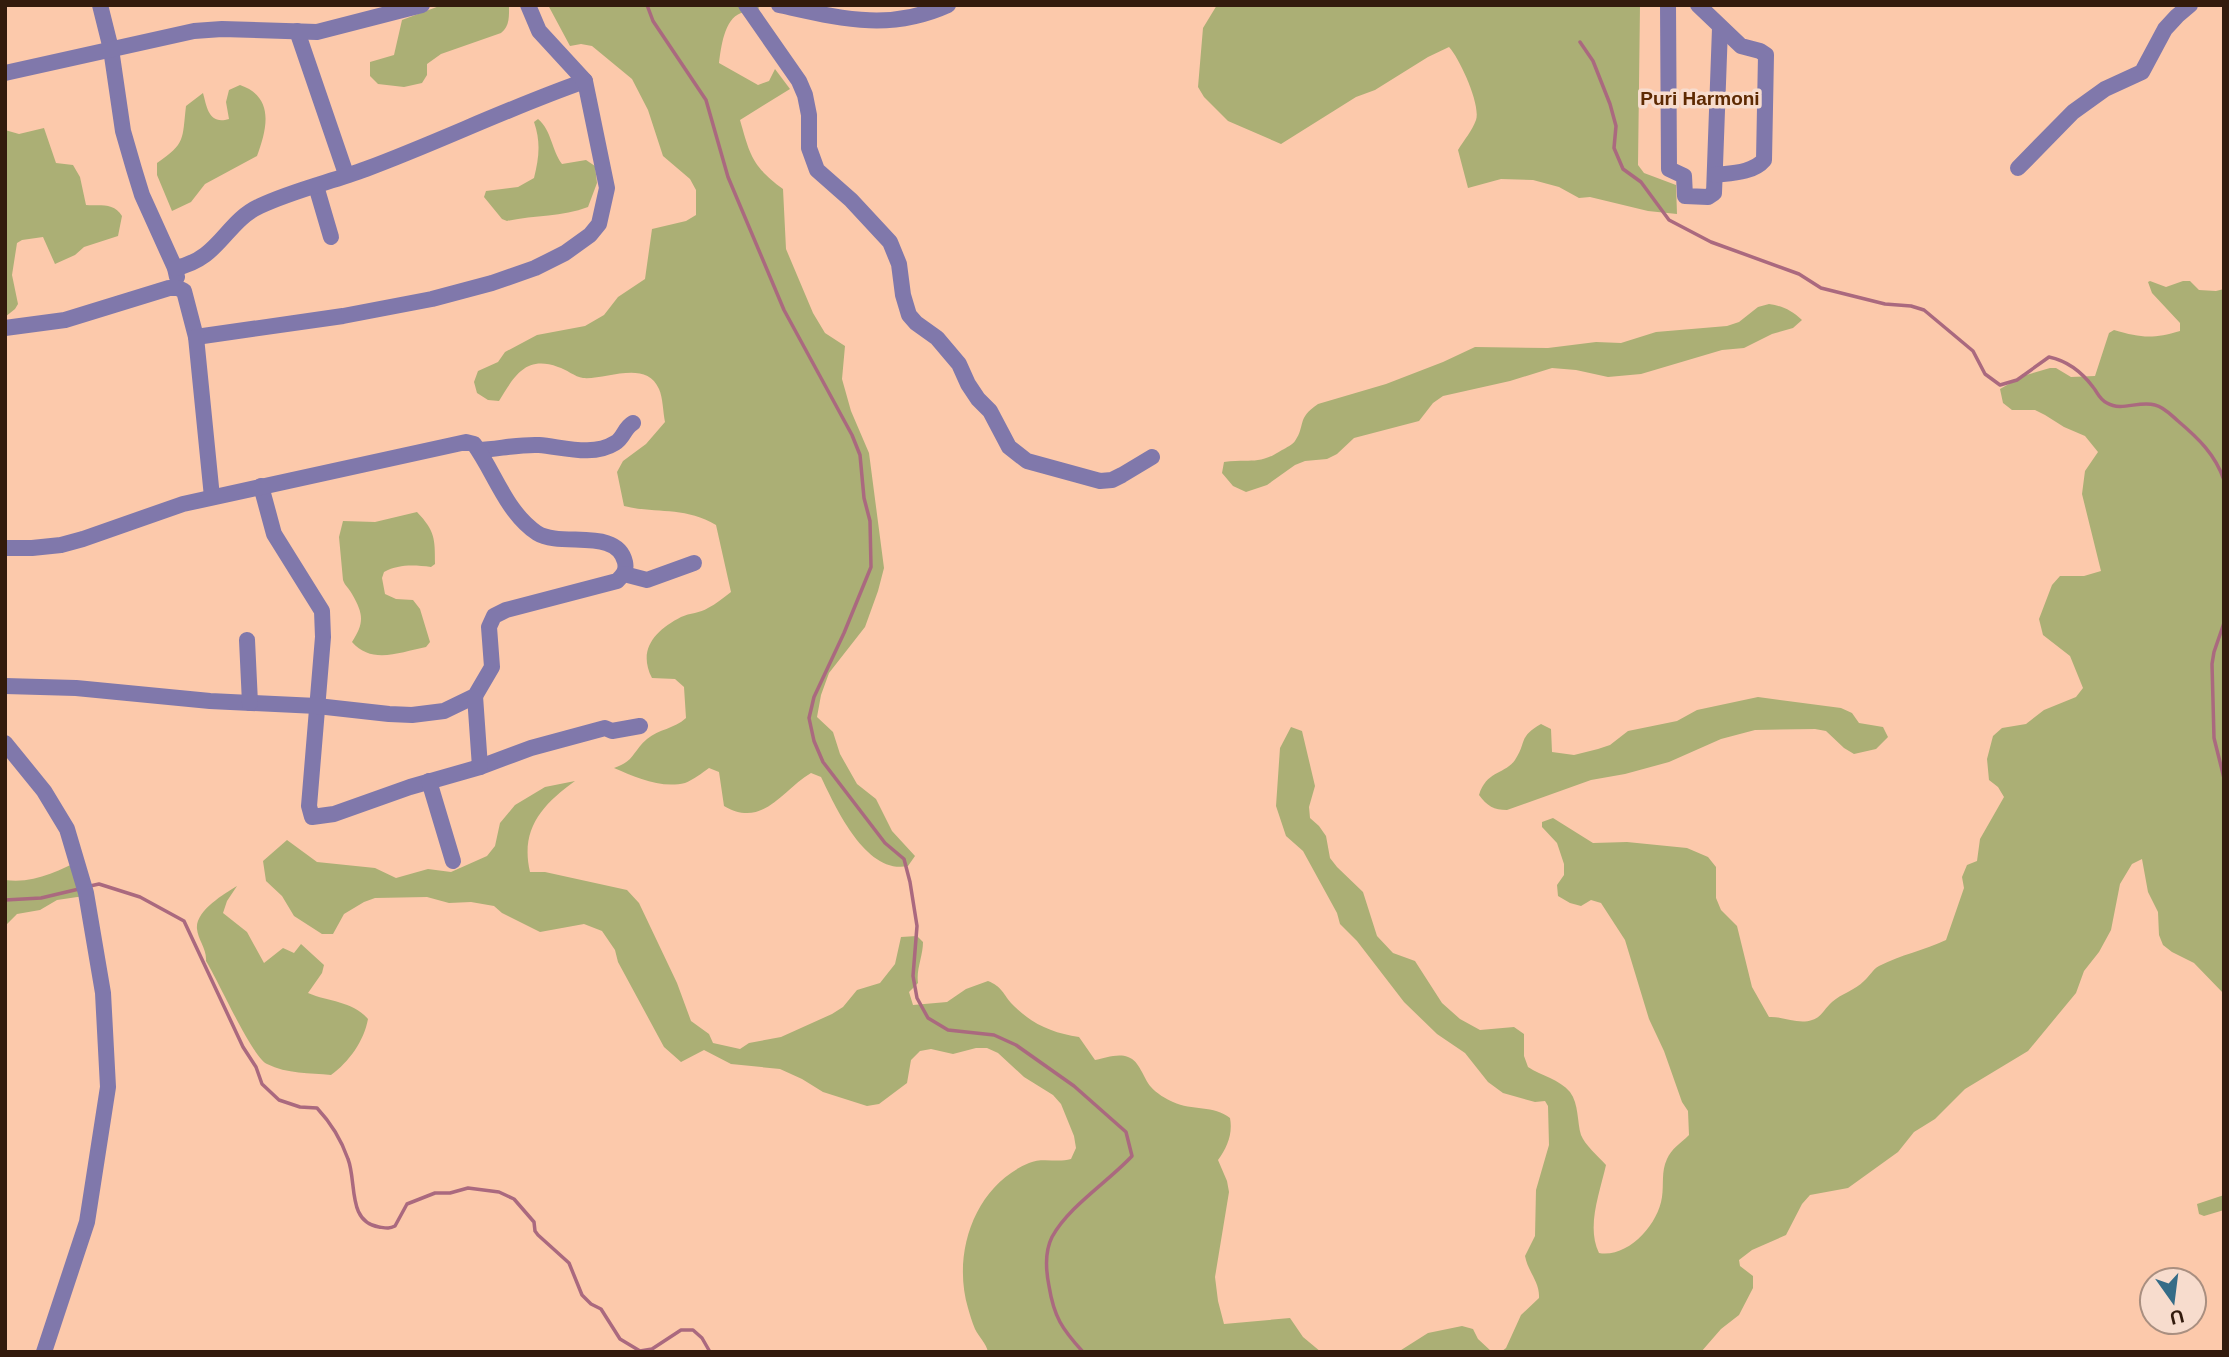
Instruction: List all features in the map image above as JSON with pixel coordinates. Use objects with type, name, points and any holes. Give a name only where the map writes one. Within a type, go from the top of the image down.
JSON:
[{"type":"street","points":[[100,5],[111,49],[123,131],[138,182],[176,268],[178,288]]},
{"type":"street","points":[[5,73],[194,31],[222,29],[317,32],[422,5]]},
{"type":"street","points":[[196,337],[343,316],[432,299],[535,268],[565,253],[590,235],[599,224],[607,188],[584,81],[539,31],[528,5]]},
{"type":"street","points":[[746,5],[799,80],[806,95],[809,115],[808,148],[817,170],[851,200],[890,242],[899,264],[909,315],[937,338],[959,364],[968,384],[990,411],[1009,447],[1027,461],[1100,481],[1112,480],[1152,457]]},
{"type":"street","points":[[779,5],[872,21],[948,5]]},
{"type":"street","points":[[1668,5],[1669,169],[1684,176],[1685,196],[1711,196],[1714,193],[1720,28]]},
{"type":"street","points":[[1698,5],[1741,46],[1765,52],[1766,55],[1765,154],[1761,164],[1741,172],[1715,175]]},
{"type":"street","points":[[2018,168],[2081,106],[2105,89],[2142,72],[2165,29],[2190,5]]},
{"type":"street","points":[[297,31],[346,174]]},
{"type":"street","points":[[176,268],[188,266],[204,257],[255,208],[363,170],[584,81]]},
{"type":"street","points":[[316,186],[331,237]]},
{"type":"street","points":[[5,328],[65,320],[169,288],[178,288],[184,292],[196,337],[212,497]]},
{"type":"street","points":[[479,450],[537,445],[567,450],[593,450],[615,443],[626,428],[633,424]]},
{"type":"street","points":[[5,548],[61,545],[183,504],[466,442],[474,444],[479,450],[513,510],[537,532],[548,538],[593,540],[616,548],[624,558],[626,566],[624,574],[617,581],[506,610],[494,616],[489,628],[492,667],[475,696],[444,711],[412,715],[317,706],[210,701],[76,688],[5,686]]},
{"type":"street","points":[[261,486],[274,534],[321,611],[323,637],[309,806],[312,817],[334,814],[531,748],[592,731],[640,726]]},
{"type":"street","points":[[624,574],[647,580],[694,563]]},
{"type":"street","points":[[247,640],[250,703]]},
{"type":"street","points":[[475,696],[480,767]]},
{"type":"street","points":[[5,743],[44,791],[67,829],[85,888],[103,993],[108,1087],[87,1222],[44,1352]]},
{"type":"street","points":[[429,781],[453,861]]},
{"type":"green space","points":[[442,5],[509,5],[509,17],[501,33],[441,54],[427,64],[427,75],[422,83],[404,87],[378,84],[370,76],[370,62],[394,55],[402,20]]},
{"type":"green space","points":[[548,5],[759,5],[758,14],[741,13],[731,21],[724,35],[719,63],[758,85],[769,81],[775,69],[790,89],[740,120],[758,166],[783,189],[786,249],[813,313],[825,333],[845,346],[842,379],[851,411],[869,453],[884,568],[865,627],[829,673],[817,717],[833,732],[840,754],[857,784],[876,799],[892,831],[915,856],[908,866],[893,866],[866,850],[844,821],[821,777],[811,773],[771,804],[750,813],[738,812],[724,806],[719,772],[709,768],[685,783],[667,784],[648,781],[614,768],[630,759],[652,736],[686,718],[684,687],[675,679],[652,678],[648,668],[648,649],[657,634],[672,622],[705,610],[731,592],[716,525],[693,515],[624,506],[617,472],[623,461],[646,444],[665,422],[659,389],[653,380],[635,373],[583,378],[558,367],[537,364],[522,370],[499,401],[488,400],[477,393],[474,382],[478,371],[498,362],[505,352],[537,335],[585,326],[604,315],[618,297],[645,279],[652,229],[686,221],[696,215],[696,190],[690,179],[663,156],[648,110],[632,79],[592,46],[570,46]]},
{"type":"green space","points":[[1217,5],[1640,5],[1638,165],[1644,173],[1676,185],[1677,214],[1648,211],[1590,197],[1579,198],[1559,187],[1533,180],[1501,179],[1468,188],[1458,150],[1474,124],[1477,113],[1469,82],[1449,47],[1375,90],[1356,97],[1281,144],[1228,121],[1204,97],[1198,87],[1203,28]]},
{"type":"green space","points":[[240,85],[259,97],[263,106],[265,125],[257,156],[205,184],[191,202],[172,211],[157,175],[157,163],[181,140],[186,106],[203,93],[213,117],[217,120],[229,119],[226,102],[229,90]]},
{"type":"green space","points":[[538,119],[546,129],[562,164],[586,160],[595,166],[597,183],[588,207],[568,213],[507,221],[502,219],[484,197],[486,191],[518,187],[534,178],[538,136],[534,122]]},
{"type":"green space","points":[[44,128],[56,163],[73,165],[80,177],[86,205],[111,207],[122,216],[118,236],[84,247],[75,255],[55,264],[43,237],[17,243],[12,275],[18,304],[5,317],[5,130],[19,134]]},
{"type":"green space","points":[[2190,281],[2199,290],[2224,289],[2224,994],[2194,963],[2163,945],[2159,935],[2158,912],[2148,892],[2142,859],[2132,864],[2120,884],[2111,930],[2084,971],[2076,993],[2028,1051],[1965,1089],[1935,1119],[1914,1132],[1898,1152],[1848,1188],[1810,1195],[1802,1204],[1786,1235],[1752,1250],[1739,1260],[1740,1266],[1753,1276],[1753,1288],[1739,1315],[1721,1329],[1701,1352],[1501,1352],[1506,1348],[1521,1315],[1539,1298],[1538,1287],[1525,1256],[1535,1236],[1536,1190],[1549,1145],[1548,1106],[1545,1101],[1535,1102],[1503,1093],[1488,1082],[1465,1053],[1437,1034],[1404,1002],[1357,941],[1340,924],[1337,913],[1303,851],[1286,836],[1276,806],[1280,748],[1291,727],[1302,731],[1315,786],[1309,807],[1310,818],[1326,836],[1330,858],[1363,892],[1377,936],[1393,953],[1415,961],[1442,1003],[1460,1019],[1480,1030],[1514,1027],[1524,1034],[1524,1056],[1528,1067],[1556,1081],[1570,1092],[1581,1135],[1606,1165],[1594,1221],[1595,1243],[1599,1253],[1610,1253],[1631,1245],[1655,1218],[1662,1197],[1663,1173],[1667,1159],[1689,1135],[1688,1111],[1649,1019],[1625,940],[1601,903],[1591,900],[1581,906],[1558,896],[1557,885],[1564,875],[1564,864],[1557,843],[1542,827],[1542,822],[1553,818],[1593,843],[1627,842],[1687,848],[1708,857],[1716,867],[1716,898],[1721,910],[1737,926],[1752,987],[1769,1017],[1801,1022],[1815,1019],[1832,1002],[1860,984],[1879,966],[1946,940],[1964,888],[1962,877],[1967,865],[1977,861],[1980,839],[2004,797],[1998,787],[1989,780],[1987,759],[1993,736],[2002,728],[2026,724],[2044,710],[2076,697],[2083,688],[2070,656],[2043,635],[2039,619],[2052,585],[2060,576],[2084,576],[2101,571],[2082,494],[2085,471],[2098,452],[2085,436],[2035,410],[2012,410],[2003,403],[2000,389],[2023,376],[2050,368],[2056,368],[2071,377],[2095,376],[2109,333],[2114,330],[2147,336],[2180,331],[2180,323],[2152,293],[2148,282],[2166,287]]},
{"type":"green space","points":[[1769,304],[1787,309],[1802,320],[1793,328],[1772,334],[1744,348],[1722,350],[1641,374],[1608,377],[1552,368],[1510,381],[1443,396],[1433,403],[1419,421],[1354,438],[1337,454],[1327,459],[1295,465],[1267,485],[1246,492],[1233,486],[1222,473],[1224,462],[1266,458],[1291,445],[1304,418],[1318,404],[1386,384],[1475,347],[1548,348],[1596,342],[1621,343],[1656,332],[1727,326],[1739,322],[1758,307]]},
{"type":"green space","points":[[417,512],[433,535],[435,564],[431,567],[401,566],[384,572],[382,578],[385,594],[396,599],[413,600],[420,609],[430,642],[426,647],[396,654],[368,653],[352,642],[361,619],[356,601],[343,580],[339,537],[343,521],[375,522]]},
{"type":"green space","points":[[1758,697],[1841,708],[1852,713],[1859,723],[1883,727],[1888,737],[1876,749],[1854,754],[1826,731],[1755,730],[1721,739],[1669,762],[1591,780],[1507,810],[1491,807],[1479,795],[1486,781],[1511,765],[1526,736],[1541,724],[1551,729],[1552,752],[1574,755],[1610,745],[1628,731],[1677,721],[1697,710]]},
{"type":"green space","points":[[575,781],[553,799],[536,819],[528,843],[530,872],[545,872],[627,890],[639,903],[677,983],[691,1021],[709,1034],[713,1043],[740,1049],[749,1043],[781,1037],[832,1014],[843,1007],[857,990],[880,983],[895,964],[901,937],[917,936],[923,942],[923,947],[918,983],[909,992],[913,1005],[947,1002],[966,989],[988,981],[1034,1022],[1060,1033],[1079,1037],[1095,1060],[1128,1057],[1138,1066],[1151,1087],[1164,1098],[1180,1105],[1217,1111],[1230,1118],[1231,1130],[1218,1160],[1229,1192],[1215,1277],[1224,1324],[1290,1318],[1303,1337],[1321,1352],[988,1352],[973,1324],[964,1287],[963,1266],[972,1224],[981,1205],[994,1188],[1010,1174],[1034,1161],[1071,1159],[1076,1148],[1061,1104],[1053,1095],[1024,1077],[998,1053],[987,1048],[953,1054],[931,1049],[920,1051],[911,1060],[907,1083],[879,1104],[867,1106],[823,1092],[780,1069],[731,1064],[704,1050],[681,1062],[664,1047],[618,962],[615,950],[602,931],[584,924],[540,932],[502,913],[494,906],[471,902],[449,903],[427,897],[375,898],[344,914],[333,934],[322,934],[294,916],[282,896],[266,881],[263,861],[287,840],[317,862],[375,868],[396,878],[428,869],[451,872],[487,856],[495,846],[500,823],[515,805],[545,787]]},
{"type":"green space","points":[[83,859],[91,895],[57,900],[40,910],[17,914],[5,926],[5,880],[36,878]]},
{"type":"green space","points":[[237,886],[223,913],[247,932],[264,963],[283,948],[294,953],[301,944],[324,965],[322,973],[308,993],[348,1005],[368,1019],[355,1050],[331,1075],[282,1070],[267,1064],[244,1033],[206,961],[197,929],[198,922],[211,904]]},
{"type":"green space","points":[[2224,1195],[2224,1210],[2204,1216],[2199,1214],[2197,1204]]},
{"type":"green space","points":[[1462,1326],[1473,1329],[1478,1339],[1492,1352],[1398,1352],[1428,1333]]},
{"type":"waterway","points":[[647,5],[653,21],[706,100],[728,177],[784,310],[852,435],[860,455],[864,498],[870,521],[871,567],[814,697],[809,718],[814,741],[823,762],[885,843],[904,859],[917,926],[913,976],[917,998],[928,1018],[948,1030],[994,1035],[1016,1045],[1074,1086],[1126,1132],[1132,1156],[1068,1215],[1052,1237],[1048,1248],[1047,1274],[1053,1306],[1064,1329],[1083,1352]]},
{"type":"waterway","points":[[1580,42],[1593,61],[1610,104],[1616,126],[1614,148],[1623,169],[1641,182],[1669,220],[1711,242],[1799,274],[1821,288],[1885,304],[1924,310],[1973,351],[1985,374],[2000,385],[2017,380],[2049,357],[2062,361],[2079,372],[2107,403],[2119,406],[2149,404],[2164,409],[2205,447],[2224,480]]},
{"type":"waterway","points":[[2224,560],[2224,572]]},
{"type":"waterway","points":[[2224,623],[2212,664],[2214,738],[2224,778]]},
{"type":"waterway","points":[[90,886],[99,884],[140,897],[184,921],[262,1084],[279,1100],[300,1107],[317,1108],[335,1132],[351,1168],[358,1209],[369,1224],[391,1228],[395,1226],[407,1204],[435,1193],[450,1193],[468,1188],[499,1192],[514,1199],[534,1222],[538,1235],[569,1263],[582,1295],[601,1309],[620,1339],[640,1351],[652,1349],[681,1330],[693,1330],[702,1338],[710,1352]]},
{"type":"waterway","points":[[5,900],[41,898],[79,889]]},
{"type":"district","name":"Puri Harmoni","points":[[1700,98]]}]
